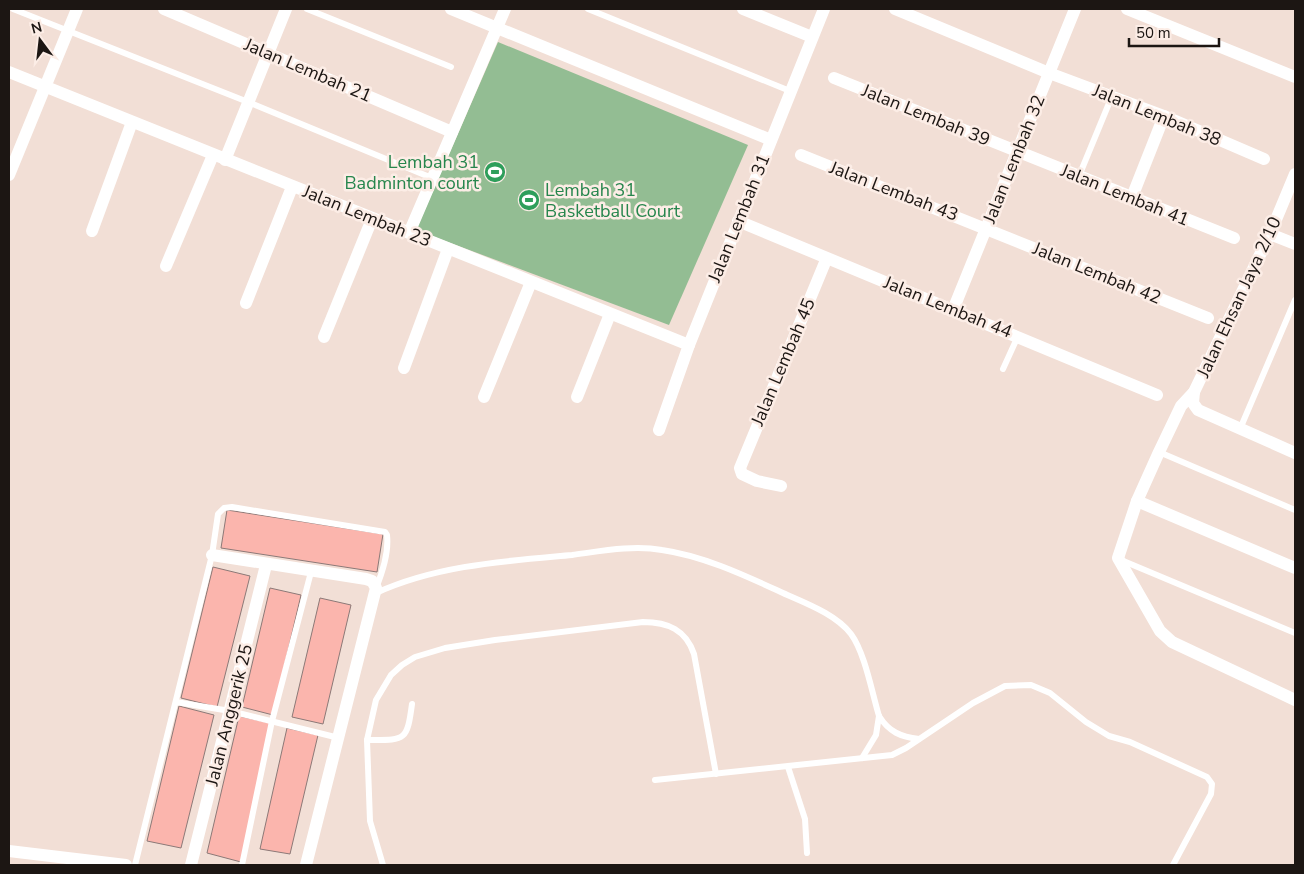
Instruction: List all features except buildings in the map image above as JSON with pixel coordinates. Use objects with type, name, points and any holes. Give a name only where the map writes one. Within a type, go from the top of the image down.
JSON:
[{"type":"street","points":[[9,175],[77,9]]},
{"type":"street","name":"Jalan Lembah 21","points":[[164,9],[452,132]]},
{"type":"street","points":[[225,160],[286,9]]},
{"type":"street","points":[[451,9],[771,140]]},
{"type":"street","points":[[409,234],[506,9]]},
{"type":"street","points":[[742,9],[756,11],[812,37]]},
{"type":"street","name":"Jalan Lembah 31","points":[[659,430],[689,345],[824,9]]},
{"type":"street","name":"Jalan Lembah 38","points":[[895,9],[1049,73],[1164,116],[1264,159]]},
{"type":"street","name":"Jalan Lembah 32","points":[[953,310],[1075,9]]},
{"type":"street","points":[[1127,9],[1295,76]]},
{"type":"street","name":"Jalan Lembah 23","points":[[9,72],[689,345]]},
{"type":"street","name":"Jalan Lembah 39","points":[[834,78],[1017,152]]},
{"type":"street","points":[[1132,196],[1164,116]]},
{"type":"street","points":[[92,230],[132,122]]},
{"type":"street","name":"Jalan Lembah 41","points":[[1017,152],[1234,238]]},
{"type":"street","points":[[166,266],[213,155]]},
{"type":"street","name":"Jalan Lembah 43","points":[[801,155],[986,228]]},
{"type":"street","name":"Jalan Ehsan Jaya 2/10","points":[[1118,558],[1137,501],[1180,406],[1194,392],[1294,181]]},
{"type":"street","points":[[246,304],[292,187]]},
{"type":"street","points":[[324,337],[372,219]]},
{"type":"street","name":"Jalan Lembah 44","points":[[738,222],[826,260],[1018,336],[1157,394]]},
{"type":"street","name":"Jalan Lembah 42","points":[[986,228],[1208,318]]},
{"type":"street","points":[[1270,234],[1295,244]]},
{"type":"street","points":[[404,368],[448,249]]},
{"type":"street","name":"Jalan Lembah 45","points":[[781,486],[768,485],[745,476],[740,471],[740,465],[826,260]]},
{"type":"street","points":[[484,397],[531,282]]},
{"type":"street","points":[[578,397],[610,314]]},
{"type":"street","points":[[1194,392],[1194,403],[1198,410],[1295,453]]},
{"type":"street","points":[[1137,501],[1295,568]]},
{"type":"street","points":[[212,555],[266,565],[366,579],[372,581],[376,591],[306,865]]},
{"type":"street","points":[[1118,558],[1160,631],[1172,642],[1295,700]]},
{"type":"street","name":"Jalan Anggerik 25","points":[[192,865],[266,565]]},
{"type":"street","points":[[9,851],[57,861],[120,865]]},
{"type":"lane","points":[[13,9],[248,102],[432,178]]},
{"type":"lane","points":[[307,9],[451,67]]},
{"type":"lane","points":[[588,9],[790,91]]},
{"type":"lane","points":[[1079,176],[1112,96]]},
{"type":"lane","points":[[1240,430],[1295,300]]},
{"type":"lane","points":[[1003,369],[1018,336]]},
{"type":"lane","points":[[1159,452],[1295,510]]},
{"type":"lane","points":[[135,865],[212,555],[218,514],[224,508],[232,507],[385,532],[388,542],[383,570],[376,591]]},
{"type":"lane","points":[[376,591],[414,577],[492,563],[623,549],[646,548],[678,553],[750,578],[793,598],[843,625],[858,647],[878,716],[895,733],[919,739]]},
{"type":"lane","points":[[1118,558],[1295,633]]},
{"type":"lane","points":[[242,865],[272,721],[311,572]]},
{"type":"lane","points":[[383,865],[370,821],[367,740],[376,700],[391,675],[402,665],[415,657],[445,648],[495,640],[656,622],[678,629],[691,644],[716,774]]},
{"type":"lane","points":[[655,780],[788,768],[892,754],[906,748],[973,703],[1005,686],[1031,685],[1050,693],[1086,722],[1109,736],[1130,742],[1206,777],[1212,784],[1211,794],[1172,865]]},
{"type":"lane","points":[[176,702],[230,711],[339,738]]},
{"type":"lane","points":[[367,740],[391,740],[402,736],[408,728],[412,704]]},
{"type":"lane","points":[[862,758],[876,735],[878,716]]},
{"type":"lane","points":[[788,768],[805,819],[807,853]]},
{"type":"green space","points":[[498,42],[748,145],[669,325],[416,230]]},
{"type":"place","name":"Lembah 31 Badminton court","points":[[495,172]]},
{"type":"place","name":"Lembah 31 Basketball Court","points":[[529,200]]}]
